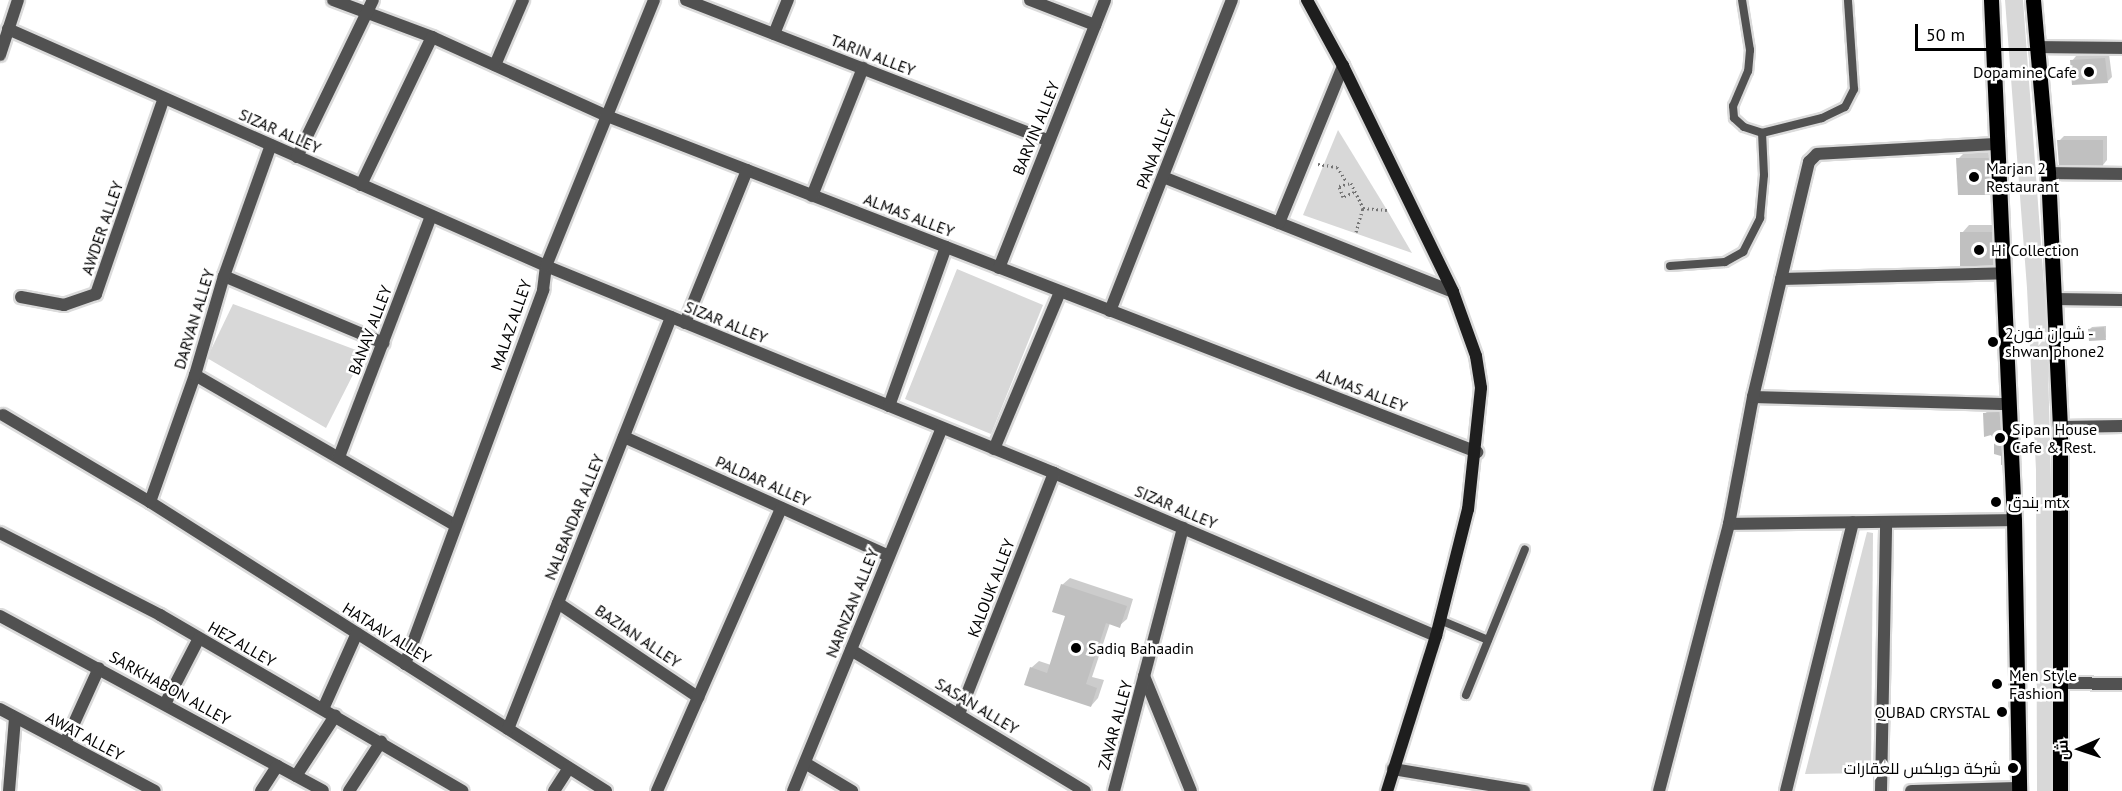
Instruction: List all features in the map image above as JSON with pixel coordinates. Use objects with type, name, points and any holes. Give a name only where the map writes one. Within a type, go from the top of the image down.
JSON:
[{"type":"main road","points":[[1991,0],[2010,404],[2019,790]]},
{"type":"main road","points":[[2035,0],[2048,172],[2060,427],[2060,791]]},
{"type":"street","points":[[0,55],[18,0]]},
{"type":"street","name":"ALMAS ALLEY","points":[[333,0],[432,37],[607,116],[1477,452]]},
{"type":"street","points":[[297,157],[373,0]]},
{"type":"street","points":[[495,65],[523,0]]},
{"type":"street","name":"MALAZ ALLEY","points":[[405,663],[454,525],[543,290],[546,266],[654,0]]},
{"type":"street","name":"TARIN ALLEY","points":[[686,0],[1049,141]]},
{"type":"street","points":[[774,34],[788,0]]},
{"type":"street","points":[[1030,0],[1095,25]]},
{"type":"street","name":"BARVIN ALLEY","points":[[999,268],[1105,0]]},
{"type":"street","name":"PANA ALLEY","points":[[1110,311],[1232,0]]},
{"type":"street","points":[[1307,0],[1343,66],[1453,292],[1476,356],[1481,388],[1477,452],[1468,509],[1436,636],[1387,791]]},
{"type":"street","name":"SIZAR ALLEY","points":[[8,29],[546,266],[1054,473],[1436,636]]},
{"type":"street","points":[[361,185],[432,37]]},
{"type":"street","points":[[2037,47],[2122,48]]},
{"type":"street","points":[[1279,223],[1343,66]]},
{"type":"street","points":[[812,196],[863,68]]},
{"type":"street","name":"AWDER ALLEY","points":[[21,297],[64,305],[80,303],[96,294],[165,98]]},
{"type":"street","points":[[1659,791],[1729,524],[1753,397],[1809,162],[1817,154],[1998,144]]},
{"type":"street","name":"DARVAN ALLEY","points":[[150,502],[195,375],[224,276],[271,145]]},
{"type":"street","points":[[684,323],[747,170]]},
{"type":"street","points":[[2048,172],[2122,174]]},
{"type":"street","points":[[1163,177],[1453,292]]},
{"type":"street","name":"BANAV ALLEY","points":[[339,457],[431,216]]},
{"type":"street","points":[[889,406],[946,247]]},
{"type":"street","points":[[1780,279],[2005,273]]},
{"type":"street","points":[[224,276],[383,343]]},
{"type":"street","points":[[994,449],[1060,291]]},
{"type":"street","points":[[2054,299],[2122,300]]},
{"type":"street","name":"NALBANDAR ALLEY","points":[[508,729],[671,317]]},
{"type":"street","points":[[195,375],[454,525]]},
{"type":"street","points":[[1753,397],[2010,404]]},
{"type":"street","name":"HATAAV ALLEY","points":[[3,415],[150,502],[606,791]]},
{"type":"street","points":[[2060,427],[2122,426]]},
{"type":"street","name":"NARNZAN ALLEY","points":[[793,791],[942,428]]},
{"type":"street","name":"PALDAR ALLEY","points":[[624,437],[889,556]]},
{"type":"street","name":"KALOUK ALLEY","points":[[959,714],[1054,473]]},
{"type":"street","points":[[657,791],[781,508]]},
{"type":"street","points":[[1729,524],[2014,520]]},
{"type":"street","points":[[1786,791],[1853,522]]},
{"type":"street","points":[[1881,791],[1886,522]]},
{"type":"street","name":"ZAVAR ALLEY","points":[[1114,791],[1183,528]]},
{"type":"street","name":"HEZ ALLEY","points":[[0,533],[199,638],[464,791]]},
{"type":"street","name":"BAZIAN ALLEY","points":[[558,603],[698,697]]},
{"type":"street","name":"SARKHABON ALLEY","points":[[0,616],[323,791]]},
{"type":"street","points":[[323,709],[357,633]]},
{"type":"street","points":[[165,704],[199,638]]},
{"type":"street","name":"SASAN ALLEY","points":[[851,650],[1085,791]]},
{"type":"street","points":[[65,743],[99,668]]},
{"type":"street","points":[[1144,676],[1191,791]]},
{"type":"street","points":[[2060,683],[2122,684]]},
{"type":"street","name":"AWAT ALLEY","points":[[0,710],[155,791]]},
{"type":"street","points":[[296,776],[335,716]]},
{"type":"street","points":[[9,791],[15,718]]},
{"type":"street","points":[[350,791],[381,742]]},
{"type":"street","points":[[805,763],[852,791]]},
{"type":"street","points":[[261,791],[277,766]]},
{"type":"street","points":[[554,791],[569,768]]},
{"type":"street","points":[[1393,770],[1524,791]]},
{"type":"street","points":[[1911,791],[2019,790]]},
{"type":"lane","points":[[1742,0],[1750,50],[1748,71],[1733,106],[1734,118],[1744,127],[1762,133],[1822,118],[1845,107],[1854,89],[1848,0]]},
{"type":"lane","points":[[1671,266],[1725,262],[1743,252],[1760,218],[1764,175],[1762,133]]},
{"type":"lane","points":[[1466,695],[1525,549]]},
{"type":"lane","points":[[1440,620],[1488,640]]},
{"type":"path","points":[[1304,160],[1337,167],[1346,181],[1353,185],[1354,192],[1363,208],[1356,232]]},
{"type":"path","points":[[1346,181],[1339,186],[1341,195],[1348,197],[1354,192]]},
{"type":"path","points":[[1363,208],[1387,210]]},
{"type":"shaded area","points":[[2005,0],[2023,0],[2047,325],[2053,560],[2053,791],[2037,791],[2036,470],[2027,288]]},
{"type":"shaded area","points":[[1338,130],[1387,210],[1412,253],[1303,215]]},
{"type":"shaded area","points":[[957,269],[1043,305],[991,434],[905,399]]},
{"type":"shaded area","points":[[233,304],[364,353],[326,428],[207,358]]},
{"type":"shaded area","points":[[1867,532],[1873,533],[1871,773],[1805,774]]},
{"type":"building","name":"Dopamine Cafe","points":[[2105,58],[2108,83],[2072,85],[2070,60]]},
{"type":"building","points":[[2057,140],[2103,140],[2103,167],[2059,166]]},
{"type":"building","name":"Marjan 2 Restaurant","points":[[1956,158],[1989,158],[1992,195],[1958,195]]},
{"type":"building","name":"Hi Collection","points":[[1960,232],[1995,232],[1999,268],[1960,270]]},
{"type":"building","points":[[2104,327],[2106,340],[2089,341],[2088,329]]},
{"type":"building","name":"Sipan House Cafe & Rest.","points":[[1999,412],[2008,464],[2001,465],[2001,456],[1994,454],[1994,440],[1991,435],[1984,437],[1983,413]]},
{"type":"building","name":"Sadiq Bahaadin","points":[[1061,584],[1127,606],[1120,628],[1106,623],[1086,684],[1097,688],[1091,707],[1024,685],[1030,667],[1047,673],[1065,616],[1052,612]]},
{"type":"place","name":"Dopamine Cafe","points":[[2089,72]]},
{"type":"place","name":"Marjan 2 Restaurant","points":[[1974,177]]},
{"type":"place","name":"Hi Collection","points":[[1979,250]]},
{"type":"place","name":"شوان فون2 - shwan phone2","points":[[1993,342]]},
{"type":"place","name":"Sipan House Cafe & Rest.","points":[[2000,438]]},
{"type":"place","name":"بندق mtx","points":[[1996,502]]},
{"type":"place","name":"Sadiq Bahaadin","points":[[1076,648]]},
{"type":"place","name":"Men Style Fashion","points":[[1997,684]]},
{"type":"place","name":"QUBAD CRYSTAL","points":[[2002,712]]},
{"type":"place","name":"شركة دوبلكس للعقارات","points":[[2013,768]]}]
